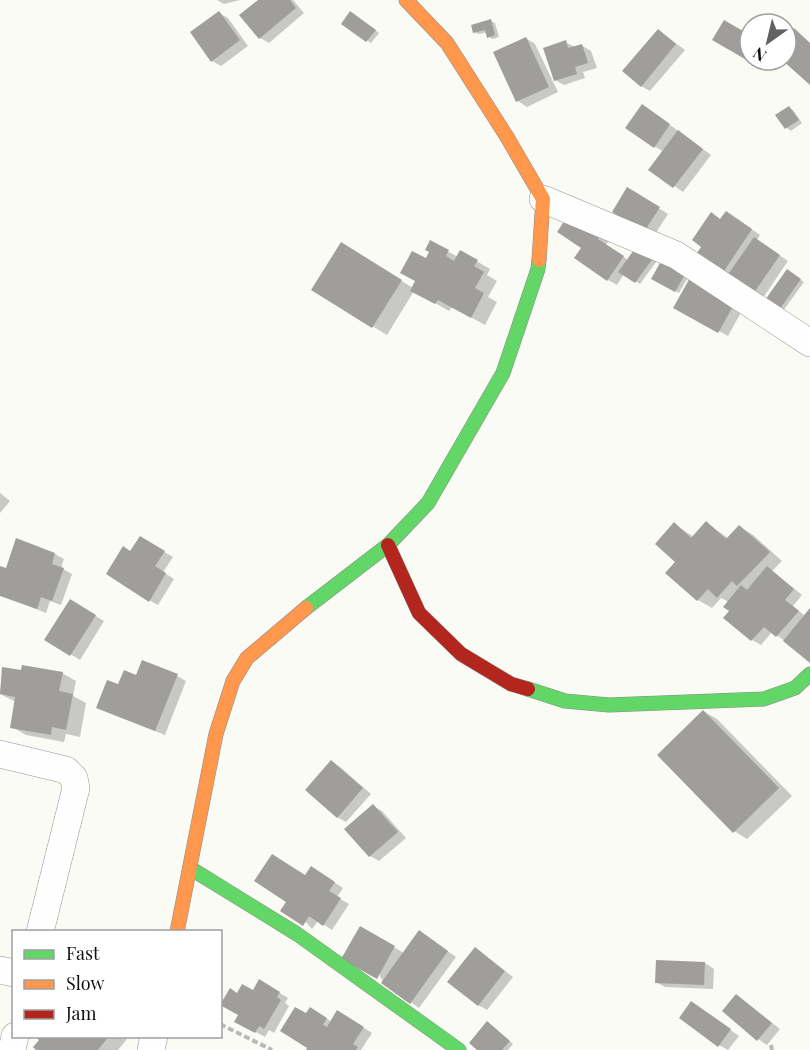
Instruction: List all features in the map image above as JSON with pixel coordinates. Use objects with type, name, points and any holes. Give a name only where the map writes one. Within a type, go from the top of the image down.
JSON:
[{"type":"street","points":[[177,930],[216,734],[234,681],[247,658],[282,627],[388,545],[428,503],[503,373],[538,269],[543,199],[507,137],[447,44],[406,0]]},
{"type":"street","points":[[543,199],[676,255],[810,343]]},
{"type":"street","points":[[388,545],[418,613],[461,654],[511,684],[565,700],[609,705],[764,699],[795,688],[810,674]]},
{"type":"street","points":[[0,754],[66,770],[74,778],[76,788],[40,930]]},
{"type":"street","points":[[190,868],[297,934],[459,1050]]},
{"type":"path","points":[[222,1025],[272,1050]]},
{"type":"building","points":[[258,0],[290,0],[296,8],[259,39],[239,15]]},
{"type":"building","points":[[219,11],[240,40],[211,62],[190,32]]},
{"type":"building","points":[[350,11],[376,30],[366,42],[341,24]]},
{"type":"building","points":[[491,19],[495,35],[487,38],[485,30],[473,33],[471,25]]},
{"type":"building","points":[[724,20],[738,28],[738,55],[712,40]]},
{"type":"building","points":[[658,29],[676,44],[641,87],[622,71]]},
{"type":"building","points":[[798,32],[810,43],[810,85],[795,72],[798,72]]},
{"type":"building","points":[[526,37],[549,87],[516,102],[493,52]]},
{"type":"building","points":[[566,40],[568,48],[582,44],[588,63],[575,67],[577,74],[554,81],[543,48]]},
{"type":"building","points":[[642,104],[670,124],[654,148],[625,128]]},
{"type":"building","points":[[789,106],[799,120],[785,129],[775,115]]},
{"type":"building","points":[[678,130],[703,149],[673,188],[648,170]]},
{"type":"building","points":[[627,187],[660,207],[644,232],[612,212]]},
{"type":"building","points":[[571,211],[602,232],[598,239],[624,256],[607,281],[574,258],[581,248],[557,232]]},
{"type":"building","points":[[726,211],[752,229],[720,277],[693,259],[701,247],[692,240],[711,212],[720,219]]},
{"type":"building","points":[[754,237],[780,255],[751,297],[725,279]]},
{"type":"building","points":[[430,240],[449,250],[446,256],[454,261],[460,250],[478,260],[474,266],[484,272],[475,288],[484,293],[471,318],[438,300],[435,304],[410,291],[415,281],[400,273],[412,251],[426,258],[429,252],[425,250]]},
{"type":"building","points":[[341,242],[402,280],[372,328],[311,290]]},
{"type":"building","points":[[639,243],[656,254],[635,283],[618,272]]},
{"type":"building","points":[[665,254],[689,267],[675,292],[651,279]]},
{"type":"building","points":[[787,269],[801,279],[779,310],[765,300]]},
{"type":"building","points":[[691,276],[736,301],[718,333],[673,308]]},
{"type":"building","points":[[706,521],[726,539],[739,525],[770,552],[737,586],[732,581],[717,598],[708,589],[697,601],[665,573],[675,562],[655,544],[674,522],[691,538]]},
{"type":"building","points":[[140,536],[165,551],[155,566],[166,573],[149,602],[106,574],[123,546],[130,551]]},
{"type":"building","points":[[16,538],[55,553],[52,564],[64,568],[52,601],[41,597],[37,609],[0,596],[0,566],[6,568]]},
{"type":"building","points":[[767,566],[794,589],[785,600],[799,611],[776,637],[764,627],[751,641],[723,618],[729,611],[723,607],[741,585],[747,590]]},
{"type":"building","points":[[70,599],[96,615],[70,656],[44,640]]},
{"type":"building","points":[[810,608],[810,663],[783,641]]},
{"type":"building","points":[[142,660],[178,674],[155,731],[96,708],[107,680],[118,684],[124,670],[136,675]]},
{"type":"building","points":[[22,665],[63,672],[59,691],[73,694],[66,730],[52,727],[51,735],[10,728],[15,697],[0,694],[2,667],[21,670]]},
{"type":"building","points":[[703,710],[779,788],[733,833],[657,755]]},
{"type":"building","points":[[331,760],[363,788],[337,818],[305,790]]},
{"type":"building","points":[[373,804],[398,832],[369,857],[344,829]]},
{"type":"building","points":[[272,854],[305,875],[311,866],[335,882],[329,891],[341,898],[323,926],[309,916],[303,926],[280,911],[286,902],[254,881]]},
{"type":"building","points":[[360,926],[395,946],[377,979],[341,959]]},
{"type":"building","points":[[419,930],[448,951],[410,1004],[381,983]]},
{"type":"building","points":[[475,947],[505,971],[478,1006],[447,982]]},
{"type":"building","points":[[656,960],[705,962],[704,985],[655,983]]},
{"type":"building","points":[[259,979],[280,992],[277,997],[281,1000],[264,1029],[259,1026],[255,1033],[234,1022],[238,1015],[222,1006],[222,1002],[230,988],[237,993],[242,984],[253,990]]},
{"type":"building","points":[[736,994],[772,1023],[757,1041],[722,1011]]},
{"type":"building","points":[[691,1001],[731,1029],[718,1047],[679,1018]]},
{"type":"building","points":[[295,1007],[306,1013],[310,1007],[327,1018],[323,1025],[327,1027],[337,1010],[364,1027],[353,1044],[358,1047],[356,1050],[306,1050],[307,1048],[280,1031]]},
{"type":"building","points":[[487,1021],[510,1041],[502,1050],[477,1050],[469,1043]]},
{"type":"building","points":[[36,1038],[107,1038],[98,1050],[36,1050],[33,1047],[39,1040]]},
{"type":"traffic: fast","points":[[306,608],[388,545],[428,503],[503,373],[539,260]]},
{"type":"traffic: fast","points":[[528,689],[565,701],[609,705],[764,699],[795,688],[810,674]]},
{"type":"traffic: fast","points":[[190,868],[297,934],[459,1050]]},
{"type":"traffic: slow","points":[[406,0],[447,43],[507,137],[543,199],[539,260]]},
{"type":"traffic: slow","points":[[177,930],[216,734],[233,681],[247,658],[306,608]]},
{"type":"traffic: jam","points":[[388,545],[419,613],[461,654],[511,684],[528,689]]}]
